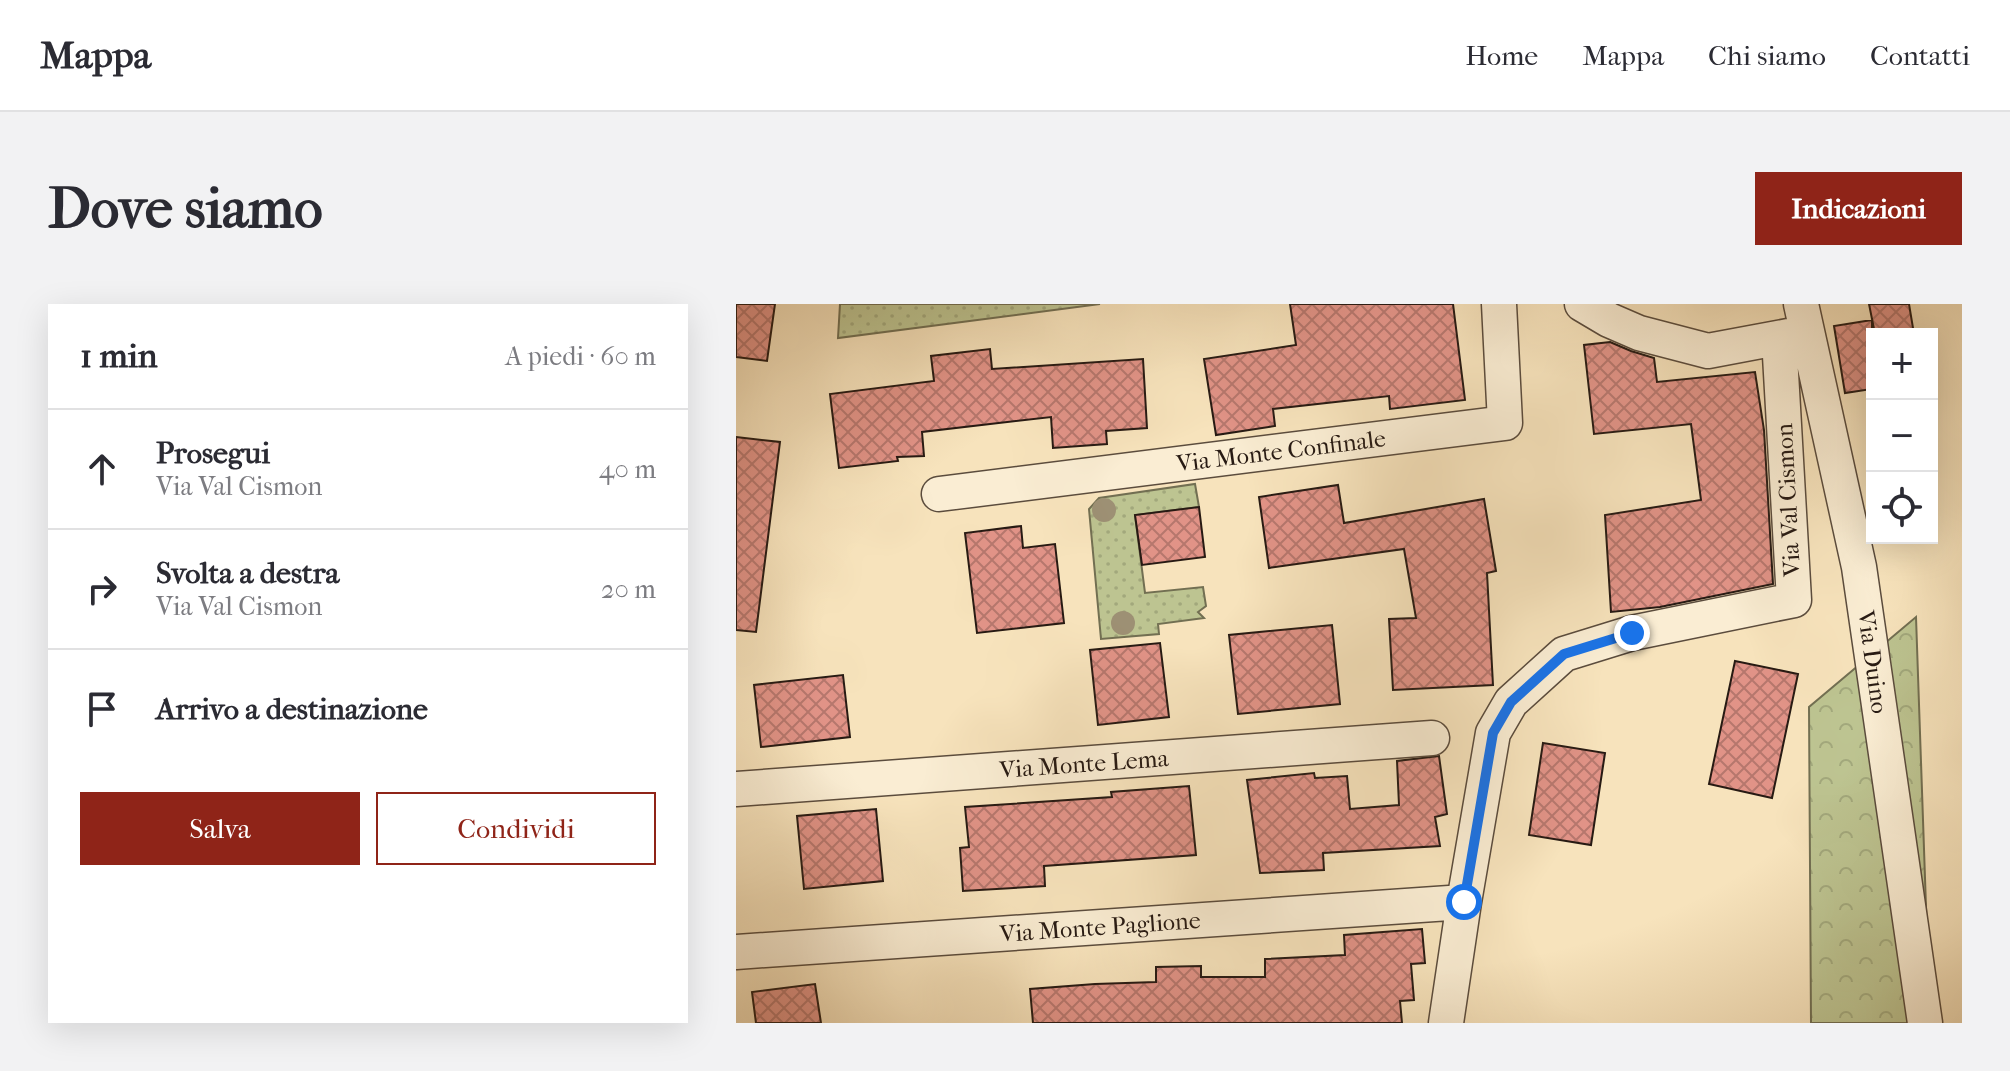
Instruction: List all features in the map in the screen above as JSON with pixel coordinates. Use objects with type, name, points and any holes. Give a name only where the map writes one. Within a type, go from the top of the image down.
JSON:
[{"type":"street","name":"Via Monte Confinale","points":[[939,494],[1505,423],[1499,304]]},
{"type":"street","points":[[1582,304],[1639,333],[1708,351],[1796,325]]},
{"type":"street","name":"Via Val Cismon","points":[[1446,1023],[1493,733],[1511,702],[1564,654],[1632,633],[1794,600],[1796,325]]},
{"type":"street","name":"Via Duino","points":[[1796,325],[1859,567],[1925,1023]]},
{"type":"street","name":"Via Monte Lema","points":[[736,789],[1432,738]]},
{"type":"street","name":"Via Monte Paglione","points":[[736,952],[1464,902]]},
{"type":"green space","points":[[840,304],[1100,304],[838,338]]},
{"type":"green space","points":[[1195,484],[1199,507],[1135,515],[1145,593],[1203,587],[1206,606],[1198,612],[1204,618],[1158,624],[1159,634],[1101,639],[1089,509],[1099,498]]},
{"type":"green space","points":[[1916,617],[1930,1023],[1811,1023],[1809,707]]},
{"type":"building","points":[[736,304],[775,304],[767,361],[736,357]]},
{"type":"building","points":[[1290,304],[1453,304],[1465,400],[1390,409],[1389,396],[1273,409],[1275,426],[1216,435],[1204,359],[1296,345]]},
{"type":"building","points":[[1869,304],[1909,304],[1913,328],[1874,328]]},
{"type":"building","points":[[1872,320],[1872,328],[1866,328],[1866,390],[1845,393],[1834,326]]},
{"type":"building","points":[[1610,342],[1654,358],[1657,382],[1755,372],[1764,430],[1773,584],[1660,607],[1611,612],[1605,515],[1701,500],[1691,424],[1594,434],[1584,345]]},
{"type":"building","points":[[990,349],[992,369],[1143,359],[1147,428],[1106,431],[1107,444],[1053,448],[1051,417],[922,432],[924,456],[897,457],[898,461],[839,468],[830,394],[934,381],[931,356]]},
{"type":"building","points":[[736,437],[780,442],[756,632],[736,630]]},
{"type":"building","points":[[1338,485],[1344,523],[1484,499],[1496,571],[1487,573],[1493,685],[1393,690],[1389,619],[1416,618],[1404,549],[1269,568],[1259,497]]},
{"type":"building","points":[[1199,507],[1205,557],[1142,565],[1135,515]]},
{"type":"building","points":[[1021,526],[1023,548],[1055,544],[1064,623],[977,633],[965,533]]},
{"type":"building","points":[[1332,625],[1340,704],[1238,714],[1229,635]]},
{"type":"building","points":[[1160,643],[1169,717],[1098,725],[1090,650]]},
{"type":"building","points":[[1735,661],[1798,674],[1772,798],[1709,784]]},
{"type":"building","points":[[843,675],[850,737],[761,747],[754,685]]},
{"type":"building","points":[[1543,743],[1605,753],[1591,845],[1529,835]]},
{"type":"building","points":[[1439,756],[1447,814],[1435,817],[1440,846],[1323,853],[1324,870],[1260,873],[1247,780],[1314,773],[1315,778],[1347,776],[1350,809],[1399,805],[1397,761]]},
{"type":"building","points":[[1189,786],[1196,855],[1044,866],[1045,886],[963,891],[960,848],[969,847],[965,807],[1112,797],[1111,792]]},
{"type":"building","points":[[876,809],[883,881],[804,889],[797,816]]},
{"type":"building","points":[[1422,929],[1425,963],[1411,964],[1414,1000],[1400,1001],[1402,1023],[1033,1023],[1030,989],[1156,982],[1156,967],[1201,966],[1201,977],[1265,977],[1265,959],[1345,955],[1344,935]]},
{"type":"building","points":[[815,984],[821,1023],[756,1023],[752,992]]},
{"type":"route","points":[[1464,902],[1493,733],[1511,702],[1564,654],[1632,633]]}]
